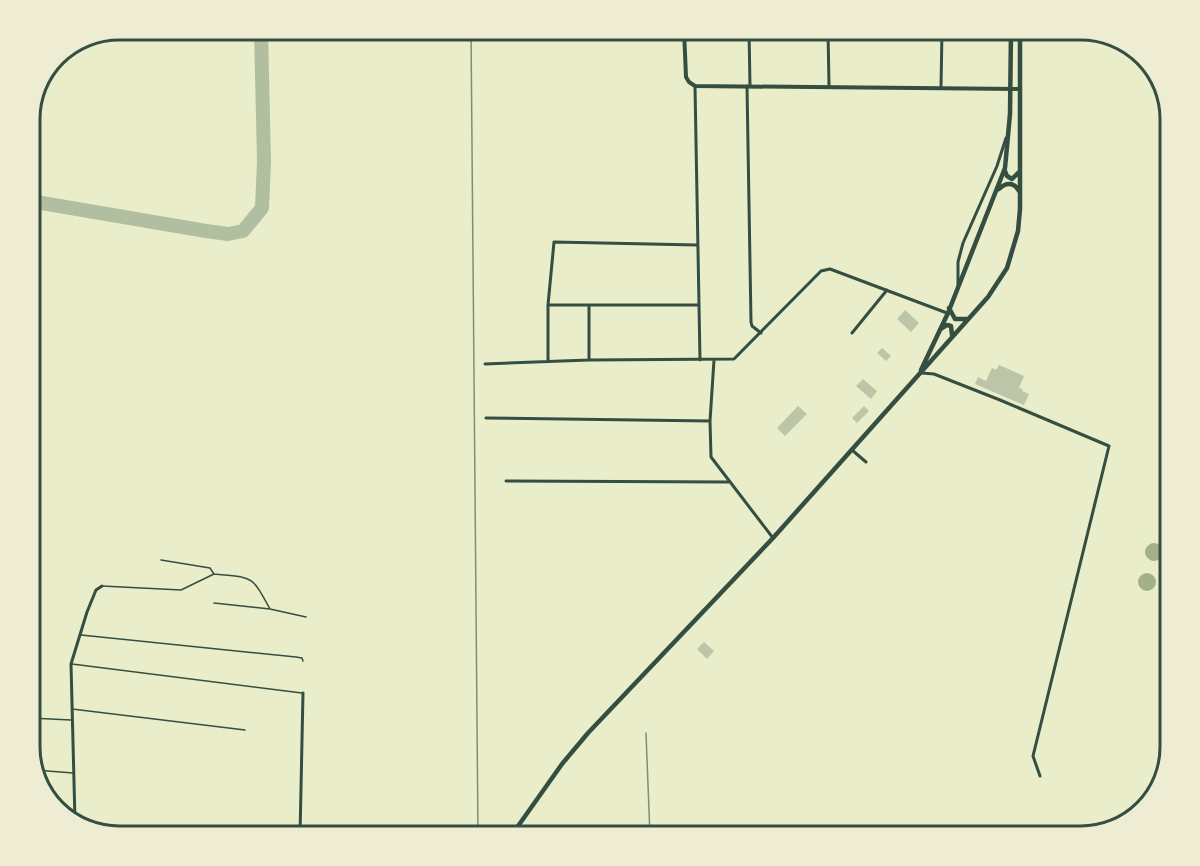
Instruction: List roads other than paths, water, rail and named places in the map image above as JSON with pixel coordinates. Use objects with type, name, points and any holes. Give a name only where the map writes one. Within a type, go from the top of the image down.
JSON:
[{"type":"main road","points":[[920,372],[958,287],[1005,168],[1011,89],[1011,40]]},
{"type":"main road","points":[[518,826],[562,764],[588,733],[773,538],[988,297],[1007,268],[1018,231],[1020,40]]},
{"type":"main road","points":[[1005,168],[1007,176],[1012,179],[1018,175],[1020,170]]},
{"type":"main road","points":[[998,190],[1005,184],[1010,184],[1016,187],[1020,194]]},
{"type":"main road","points":[[948,310],[955,319],[968,319]]},
{"type":"main road","points":[[940,329],[947,325],[951,326],[953,331],[951,338]]},
{"type":"street","points":[[684,40],[686,77],[695,86],[1020,89]]},
{"type":"street","points":[[749,40],[751,322],[752,326],[761,333]]},
{"type":"street","points":[[828,40],[829,86]]},
{"type":"street","points":[[941,87],[942,40]]},
{"type":"street","points":[[695,86],[700,360]]},
{"type":"street","points":[[958,287],[958,262],[963,243],[997,166],[1009,128]]},
{"type":"street","points":[[548,361],[548,305],[554,242],[697,245]]},
{"type":"street","points":[[485,364],[737,358],[821,271],[830,269],[948,310]]},
{"type":"street","points":[[852,333],[887,290]]},
{"type":"street","points":[[548,305],[699,305]]},
{"type":"street","points":[[589,305],[589,360]]},
{"type":"street","points":[[714,360],[710,421],[711,457],[773,538]]},
{"type":"street","points":[[920,372],[934,374],[1109,446],[1033,756],[1040,776]]},
{"type":"street","points":[[486,418],[710,421]]},
{"type":"street","points":[[852,450],[866,462]]},
{"type":"street","points":[[506,481],[729,482]]},
{"type":"street","points":[[75,811],[71,664],[87,612],[96,590],[102,586]]},
{"type":"street","points":[[300,826],[303,693]]},
{"type":"lane","points":[[161,560],[210,568],[214,574]]},
{"type":"lane","points":[[102,586],[181,590],[214,574],[246,577],[255,582],[270,609]]},
{"type":"lane","points":[[214,603],[270,609],[306,617]]},
{"type":"lane","points":[[80,634],[296,657],[302,658],[303,662]]},
{"type":"lane","points":[[71,664],[303,693]]},
{"type":"lane","points":[[72,708],[245,730]]},
{"type":"lane","points":[[41,719],[72,720]]},
{"type":"lane","points":[[44,771],[74,773]]},
{"type":"railway","points":[[471,40],[478,826]]},
{"type":"railway","points":[[646,733],[650,826]]}]
